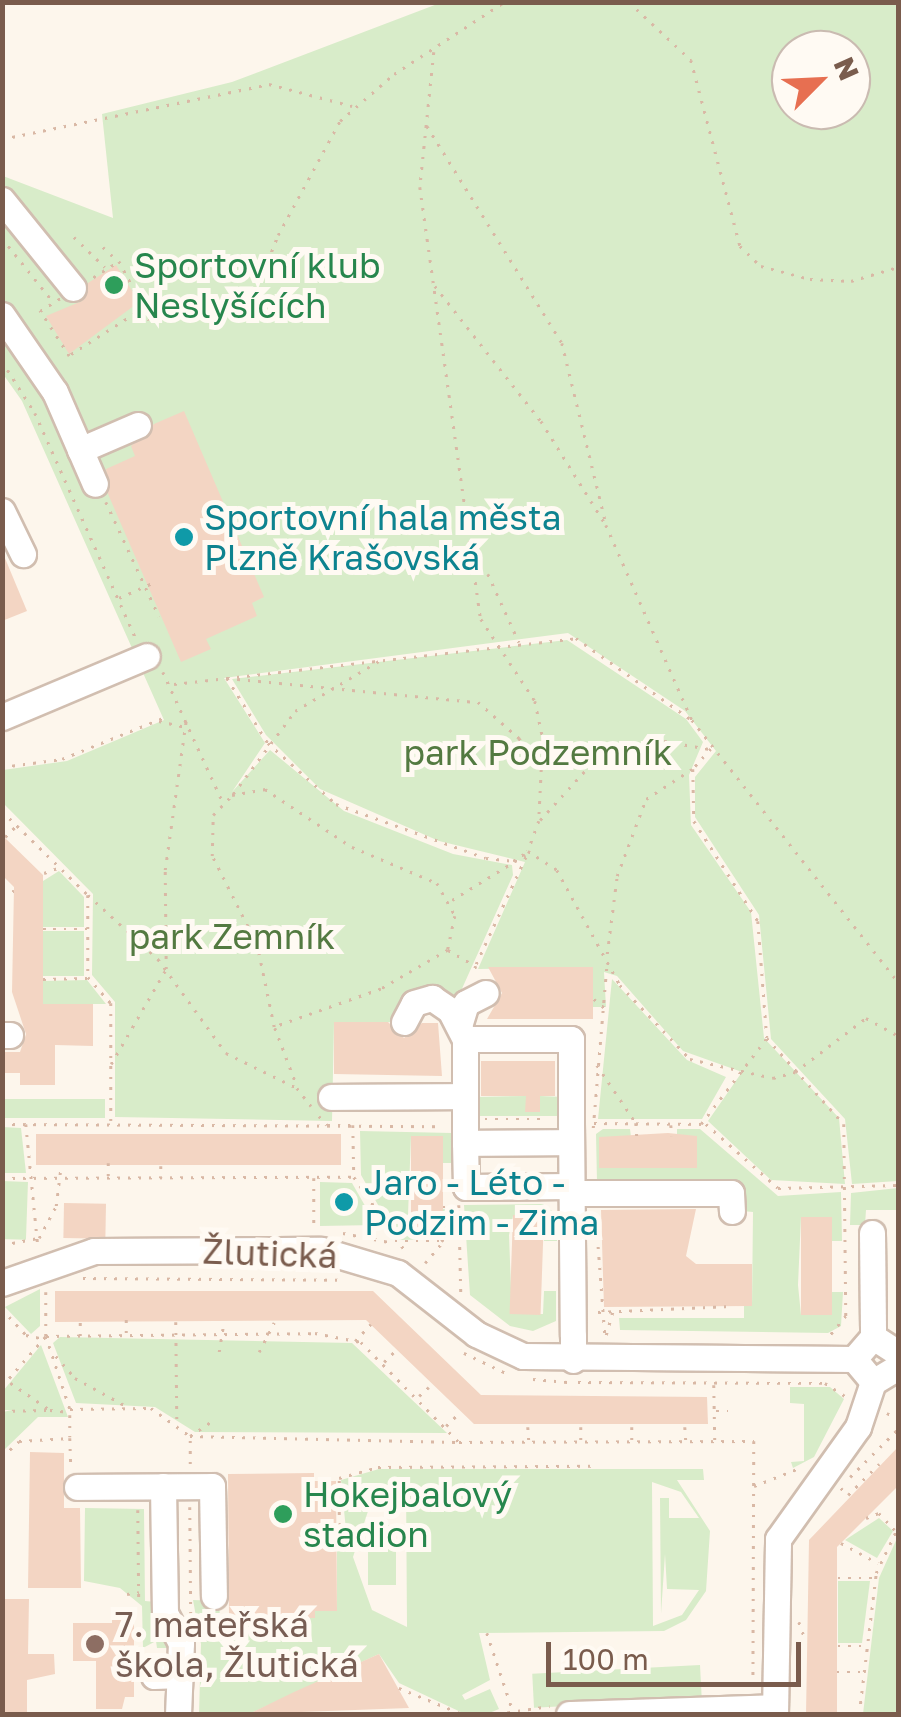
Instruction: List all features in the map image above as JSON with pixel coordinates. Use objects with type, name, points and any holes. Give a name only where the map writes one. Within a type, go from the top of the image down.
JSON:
[{"type":"street","points":[[2,200],[64,295]]},
{"type":"street","points":[[2,316],[50,385],[97,489]]},
{"type":"street","points":[[80,450],[138,425]]},
{"type":"street","points":[[2,511],[23,554]]},
{"type":"street","points":[[2,717],[147,656]]},
{"type":"street","points":[[478,989],[466,1002],[462,1032],[466,1187],[580,1190],[732,1202]]},
{"type":"street","points":[[404,1022],[414,1003],[432,998],[462,1032],[570,1038],[582,1130],[573,1348]]},
{"type":"street","points":[[330,1097],[465,1119],[582,1130]]},
{"type":"street","points":[[872,1233],[873,1337],[854,1359],[873,1382]]},
{"type":"street","name":"Žlutická","points":[[9,1290],[53,1260],[126,1249],[347,1254],[398,1273],[498,1348],[573,1348],[605,1360],[854,1359]]},
{"type":"street","points":[[873,1337],[898,1353]]},
{"type":"street","points":[[569,1714],[768,1709],[778,1539],[858,1427],[873,1382],[898,1368]]},
{"type":"street","points":[[74,1482],[212,1486],[214,1596]]},
{"type":"street","points":[[163,1486],[165,1613],[181,1643],[178,1714]]},
{"type":"street","points":[[154,1676],[180,1675]]},
{"type":"path","points":[[244,320],[278,235],[356,107],[504,2]]},
{"type":"path","points":[[630,2],[692,60],[740,246],[762,266],[810,279],[851,282],[898,266]]},
{"type":"path","points":[[434,52],[420,187],[470,560],[492,646],[535,701],[543,738],[539,821],[476,966],[478,989]]},
{"type":"path","points":[[2,139],[269,84],[356,107]]},
{"type":"path","points":[[426,124],[562,343],[606,525]]},
{"type":"path","points":[[74,237],[106,269]]},
{"type":"path","points":[[2,238],[64,295]]},
{"type":"path","points":[[104,248],[118,262],[149,320]]},
{"type":"path","points":[[112,255],[116,249]]},
{"type":"path","points":[[118,262],[40,312],[69,356],[144,308]]},
{"type":"path","points":[[434,285],[540,421],[606,525],[692,720],[711,750],[898,982]]},
{"type":"path","points":[[2,361],[36,413],[147,656],[174,684],[223,801]]},
{"type":"path","points":[[97,489],[149,585],[159,616]]},
{"type":"path","points":[[470,560],[488,574],[519,642]]},
{"type":"path","points":[[118,599],[149,585]]},
{"type":"path","points":[[174,684],[576,638],[692,720]]},
{"type":"path","points":[[232,795],[268,742],[322,688],[384,658]]},
{"type":"path","points":[[226,677],[478,702],[520,738],[539,769]]},
{"type":"path","points":[[226,677],[268,742],[312,789],[396,830],[486,858],[513,860],[528,851]]},
{"type":"path","points":[[2,766],[62,759],[161,719],[185,728]]},
{"type":"path","points":[[111,1064],[166,969],[165,870],[186,720]]},
{"type":"path","points":[[539,821],[610,748],[664,741],[711,750]]},
{"type":"path","points":[[582,1130],[608,1009],[607,960],[617,876],[646,798],[694,769],[711,750]]},
{"type":"path","points":[[694,769],[697,834],[758,921],[767,1038],[843,1120],[848,1187],[845,1321],[826,1337]]},
{"type":"path","points":[[326,1125],[297,1088],[274,1027],[256,949],[208,844],[223,801],[257,788],[281,796],[343,842],[437,883],[451,901],[448,950]]},
{"type":"path","points":[[2,810],[166,969],[226,1053],[297,1088]]},
{"type":"path","points":[[5,838],[18,825]]},
{"type":"path","points":[[451,901],[513,870],[528,851]]},
{"type":"path","points":[[528,851],[557,870],[637,1009],[676,1048],[738,1074],[795,1072],[866,1018],[898,1036]]},
{"type":"path","points":[[44,874],[60,867]]},
{"type":"path","points":[[2,892],[14,890]]},
{"type":"path","points":[[88,895],[88,978],[111,1003],[111,1124]]},
{"type":"path","points":[[43,929],[88,928]]},
{"type":"path","points":[[2,930],[12,930]]},
{"type":"path","points":[[274,1027],[380,990],[448,950]]},
{"type":"path","points":[[448,950],[476,966]]},
{"type":"path","points":[[2,977],[12,978]]},
{"type":"path","points":[[43,979],[88,978]]},
{"type":"path","points":[[594,999],[598,1009],[608,1009]]},
{"type":"path","points":[[701,1124],[767,1038]]},
{"type":"path","points":[[597,1064],[636,1123],[637,1136]]},
{"type":"path","points":[[2,1124],[451,1126],[465,1119],[582,1130],[636,1123],[701,1124],[778,1188],[898,1186]]},
{"type":"path","points":[[671,1123],[672,1136]]},
{"type":"path","points":[[26,1124],[38,1238],[53,1260]]},
{"type":"path","points":[[353,1125],[354,1177],[394,1241],[409,1254]]},
{"type":"path","points":[[108,1163],[108,1178]]},
{"type":"path","points":[[38,1238],[61,1166]]},
{"type":"path","points":[[160,1166],[161,1178]]},
{"type":"path","points":[[212,1166],[212,1178]]},
{"type":"path","points":[[265,1167],[265,1178]]},
{"type":"path","points":[[2,1178],[354,1177]]},
{"type":"path","points":[[314,1178],[314,1231]]},
{"type":"path","points":[[580,1190],[605,1360]]},
{"type":"path","points":[[459,1193],[461,1295]]},
{"type":"path","points":[[443,1207],[459,1207]]},
{"type":"path","points":[[436,1275],[423,1264],[447,1236],[459,1229]]},
{"type":"path","points":[[394,1241],[447,1236]]},
{"type":"path","points":[[2,1245],[38,1238]]},
{"type":"path","points":[[79,1278],[359,1283]]},
{"type":"path","points":[[31,1290],[47,1283],[46,1336],[70,1410],[74,1482]]},
{"type":"path","points":[[448,1285],[471,1304]]},
{"type":"path","points":[[9,1290],[2,1308],[32,1339],[323,1334],[354,1340],[384,1362],[459,1442]]},
{"type":"path","points":[[598,1312],[732,1306]]},
{"type":"path","points":[[605,1360],[614,1310]]},
{"type":"path","points":[[126,1319],[126,1336]]},
{"type":"path","points":[[80,1322],[80,1336]]},
{"type":"path","points":[[176,1322],[177,1426]]},
{"type":"path","points":[[219,1352],[224,1322]]},
{"type":"path","points":[[259,1352],[274,1334],[274,1322]]},
{"type":"path","points":[[323,1323],[323,1334]]},
{"type":"path","points":[[354,1340],[370,1324]]},
{"type":"path","points":[[2,1386],[46,1336]]},
{"type":"path","points":[[458,1348],[507,1374],[605,1360],[624,1336]]},
{"type":"path","points":[[573,1348],[605,1360],[714,1383],[825,1383],[838,1387],[846,1408]]},
{"type":"path","points":[[52,1351],[75,1378],[128,1408]]},
{"type":"path","points":[[384,1362],[394,1352]]},
{"type":"path","points":[[2,1376],[50,1410]]},
{"type":"path","points":[[714,1383],[714,1441]]},
{"type":"path","points":[[418,1398],[429,1387]]},
{"type":"path","points":[[2,1411],[151,1408],[190,1436],[459,1442],[754,1442],[768,1709]]},
{"type":"path","points":[[714,1411],[728,1411]]},
{"type":"path","points":[[445,1427],[459,1414]]},
{"type":"path","points":[[190,1436],[212,1420]]},
{"type":"path","points":[[528,1427],[528,1442]]},
{"type":"path","points":[[581,1427],[581,1442]]},
{"type":"path","points":[[632,1427],[632,1442]]},
{"type":"path","points":[[685,1427],[686,1441]]},
{"type":"path","points":[[831,1495],[898,1429]]},
{"type":"path","points":[[2,1457],[19,1441],[70,1438]]},
{"type":"path","points":[[843,1490],[858,1486],[879,1464],[872,1456]]},
{"type":"path","points":[[754,1486],[815,1461]]},
{"type":"path","points":[[346,1546],[338,1546],[338,1478],[378,1467],[595,1466]]},
{"type":"path","points":[[138,1508],[140,1603]]},
{"type":"path","points":[[859,1714],[876,1578],[897,1529],[880,1513],[866,1518]]},
{"type":"path","points":[[841,1543],[880,1564]]},
{"type":"path","points":[[838,1578],[876,1578]]},
{"type":"path","points":[[127,1594],[139,1592]]},
{"type":"path","points":[[795,1611],[795,1622],[801,1636],[804,1622],[795,1622]]},
{"type":"path","points":[[487,1633],[513,1710]]},
{"type":"path","points":[[838,1646],[866,1646]]},
{"type":"path","points":[[837,1672],[864,1672]]},
{"type":"path","points":[[399,1688],[462,1714]]},
{"type":"green space","name":"park Zemník","points":[[440,3],[898,3],[898,1181],[852,1184],[845,1119],[771,1039],[759,915],[695,817],[695,777],[716,751],[685,711],[568,633],[224,678],[265,743],[232,792],[270,750],[344,811],[453,854],[512,865],[513,875],[456,1002],[396,1022],[334,1023],[332,1121],[115,1117],[115,1002],[92,975],[93,894],[3,803],[3,770],[67,761],[164,720],[22,401],[3,374],[3,176],[113,218],[102,114],[232,82]]},
{"type":"green space","name":"park Podzemník","points":[[567,640],[686,719],[703,742],[689,775],[691,825],[751,912],[764,1038],[839,1118],[845,1184],[771,1180],[708,1121],[742,1072],[683,1051],[617,976],[604,972],[606,1007],[593,1007],[593,967],[478,969],[525,862],[439,841],[320,789],[266,735],[232,679]]},
{"type":"green space","points":[[59,871],[84,897],[84,927],[43,927],[43,881]]},
{"type":"green space","points":[[43,931],[84,931],[84,976],[43,976]]},
{"type":"green space","points":[[612,979],[687,1060],[726,1077],[702,1119],[598,1119]]},
{"type":"green space","points":[[87,980],[106,1004],[43,1004],[43,981]]},
{"type":"green space","points":[[526,1096],[526,1112],[539,1112],[540,1096],[563,1097],[563,1116],[477,1116],[477,1097]]},
{"type":"green space","points":[[2,1099],[105,1099],[105,1118],[2,1118]]},
{"type":"green space","points":[[2,1127],[21,1128],[26,1173],[3,1173]]},
{"type":"green space","points":[[603,1129],[630,1129],[631,1137],[599,1137],[599,1168],[697,1168],[697,1137],[677,1136],[677,1129],[700,1129],[778,1196],[841,1192],[842,1241],[832,1241],[832,1217],[801,1217],[798,1285],[801,1315],[832,1315],[832,1292],[843,1292],[841,1326],[828,1333],[620,1330],[619,1318],[744,1318],[744,1306],[752,1305],[753,1212],[742,1211],[741,1186],[597,1182],[596,1134]]},
{"type":"green space","points":[[360,1131],[452,1133],[453,1163],[443,1163],[442,1136],[411,1136],[408,1215],[411,1234],[442,1235],[443,1209],[454,1210],[456,1229],[440,1239],[398,1240],[361,1175]]},
{"type":"green space","points":[[2,1181],[28,1182],[26,1240],[2,1239]]},
{"type":"green space","points":[[320,1182],[352,1183],[376,1225],[320,1226]]},
{"type":"green space","points":[[898,1188],[898,1210],[866,1210],[865,1225],[850,1225],[851,1193]]},
{"type":"green space","points":[[543,1204],[557,1215],[557,1241],[544,1241],[543,1216],[513,1216],[509,1235],[512,1314],[543,1314],[544,1291],[556,1291],[556,1321],[533,1331],[510,1326],[470,1295],[464,1205]]},
{"type":"green space","points":[[40,1289],[40,1326],[31,1334],[5,1307]]},
{"type":"green space","points":[[60,1337],[352,1343],[447,1433],[195,1432],[155,1407],[76,1403],[53,1343]]},
{"type":"green space","points":[[41,1345],[68,1417],[38,1417],[3,1451],[3,1412],[12,1410],[3,1410],[3,1391]]},
{"type":"green space","points":[[790,1387],[830,1387],[844,1399],[814,1457],[793,1468],[791,1462],[804,1461],[804,1404],[790,1403]]},
{"type":"green space","points":[[379,1469],[703,1469],[704,1480],[677,1480],[710,1531],[706,1591],[686,1620],[664,1631],[479,1633],[490,1680],[462,1695],[465,1700],[490,1689],[499,1709],[487,1714],[465,1714],[399,1683],[379,1654],[249,1714],[199,1714],[201,1644],[193,1600],[219,1601],[220,1619],[314,1618],[315,1611],[337,1611],[337,1551],[345,1551],[347,1540],[341,1480]],"holes":[[[652,1482],[681,1492],[699,1518],[669,1518],[669,1498],[660,1498],[661,1614],[665,1554],[667,1589],[699,1590],[682,1615],[653,1626]],[[406,1483],[407,1627],[372,1610],[353,1557],[372,1499]]]},
{"type":"green space","points":[[85,1508],[144,1509],[145,1601],[156,1602],[174,1648],[157,1648],[156,1641],[143,1648],[142,1606],[120,1588],[84,1581]]},
{"type":"green space","points":[[879,1518],[893,1531],[877,1558],[845,1540]]},
{"type":"green space","points":[[368,1525],[396,1525],[396,1585],[368,1585]]},
{"type":"green space","points":[[898,1536],[898,1714],[863,1714],[879,1578]]},
{"type":"green space","points":[[838,1581],[870,1581],[862,1643],[838,1643]]},
{"type":"green space","points":[[700,1665],[702,1699],[534,1708],[532,1674]]},
{"type":"building","points":[[116,265],[139,302],[69,354],[46,316],[82,301],[88,283]]},
{"type":"building","name":"Sportovní hala města Plzně Krašovská","points":[[184,411],[264,597],[252,603],[257,616],[206,639],[211,649],[181,662],[108,494],[106,469],[135,456],[131,446],[154,424]]},
{"type":"building","points":[[2,551],[27,611],[2,621]]},
{"type":"building","points":[[2,835],[43,875],[43,1004],[93,1004],[93,1046],[55,1045],[55,1085],[20,1085],[20,1073],[5,1073],[4,1052],[20,1052],[26,1034],[12,992],[14,887],[2,875]]},
{"type":"building","points":[[488,967],[593,967],[593,1019],[487,1019],[502,993]]},
{"type":"building","points":[[334,1022],[388,1022],[404,1038],[422,1023],[438,1023],[442,1076],[334,1074]]},
{"type":"building","points":[[481,1061],[555,1061],[555,1096],[540,1096],[540,1112],[525,1112],[526,1096],[481,1096]]},
{"type":"building","points":[[668,1133],[697,1136],[697,1168],[599,1168],[599,1137]]},
{"type":"building","points":[[36,1134],[341,1134],[341,1165],[36,1165]]},
{"type":"building","points":[[411,1136],[443,1136],[443,1234],[411,1234]]},
{"type":"building","points":[[64,1203],[106,1204],[105,1239],[63,1238]]},
{"type":"building","points":[[696,1209],[686,1256],[696,1264],[752,1264],[752,1306],[604,1307],[601,1210]]},
{"type":"building","points":[[513,1215],[544,1216],[541,1315],[510,1314]]},
{"type":"building","points":[[801,1217],[832,1217],[832,1315],[801,1315]]},
{"type":"building","points":[[55,1291],[373,1291],[481,1395],[707,1397],[708,1424],[474,1424],[366,1320],[55,1322]]},
{"type":"building","points":[[898,1447],[898,1486],[837,1547],[837,1714],[806,1714],[809,1540]]},
{"type":"building","points":[[30,1452],[64,1453],[64,1508],[80,1508],[81,1588],[28,1588]]},
{"type":"building","name":"Hokejbalový stadion","points":[[314,1473],[314,1481],[336,1481],[337,1611],[315,1611],[315,1618],[229,1618],[228,1474]]},
{"type":"building","points":[[2,1599],[29,1599],[28,1654],[54,1654],[55,1674],[27,1680],[27,1714],[2,1714]]},
{"type":"building","points":[[112,1611],[134,1611],[134,1697],[125,1697],[122,1709],[96,1709],[96,1661],[73,1661],[73,1623],[112,1623]]},
{"type":"building","points":[[379,1654],[409,1708],[249,1714],[294,1692]]},
{"type":"place","name":"Sportovní klub Neslyšících","points":[[114,285]]},
{"type":"place","name":"Sportovní hala města Plzně Krašovská","points":[[184,537]]},
{"type":"place","name":"Jaro - Léto - Podzim - Zima","points":[[344,1202]]},
{"type":"place","name":"Hokejbalový stadion","points":[[283,1514]]},
{"type":"place","name":"7. mateřská škola, Žlutická","points":[[95,1644]]}]
